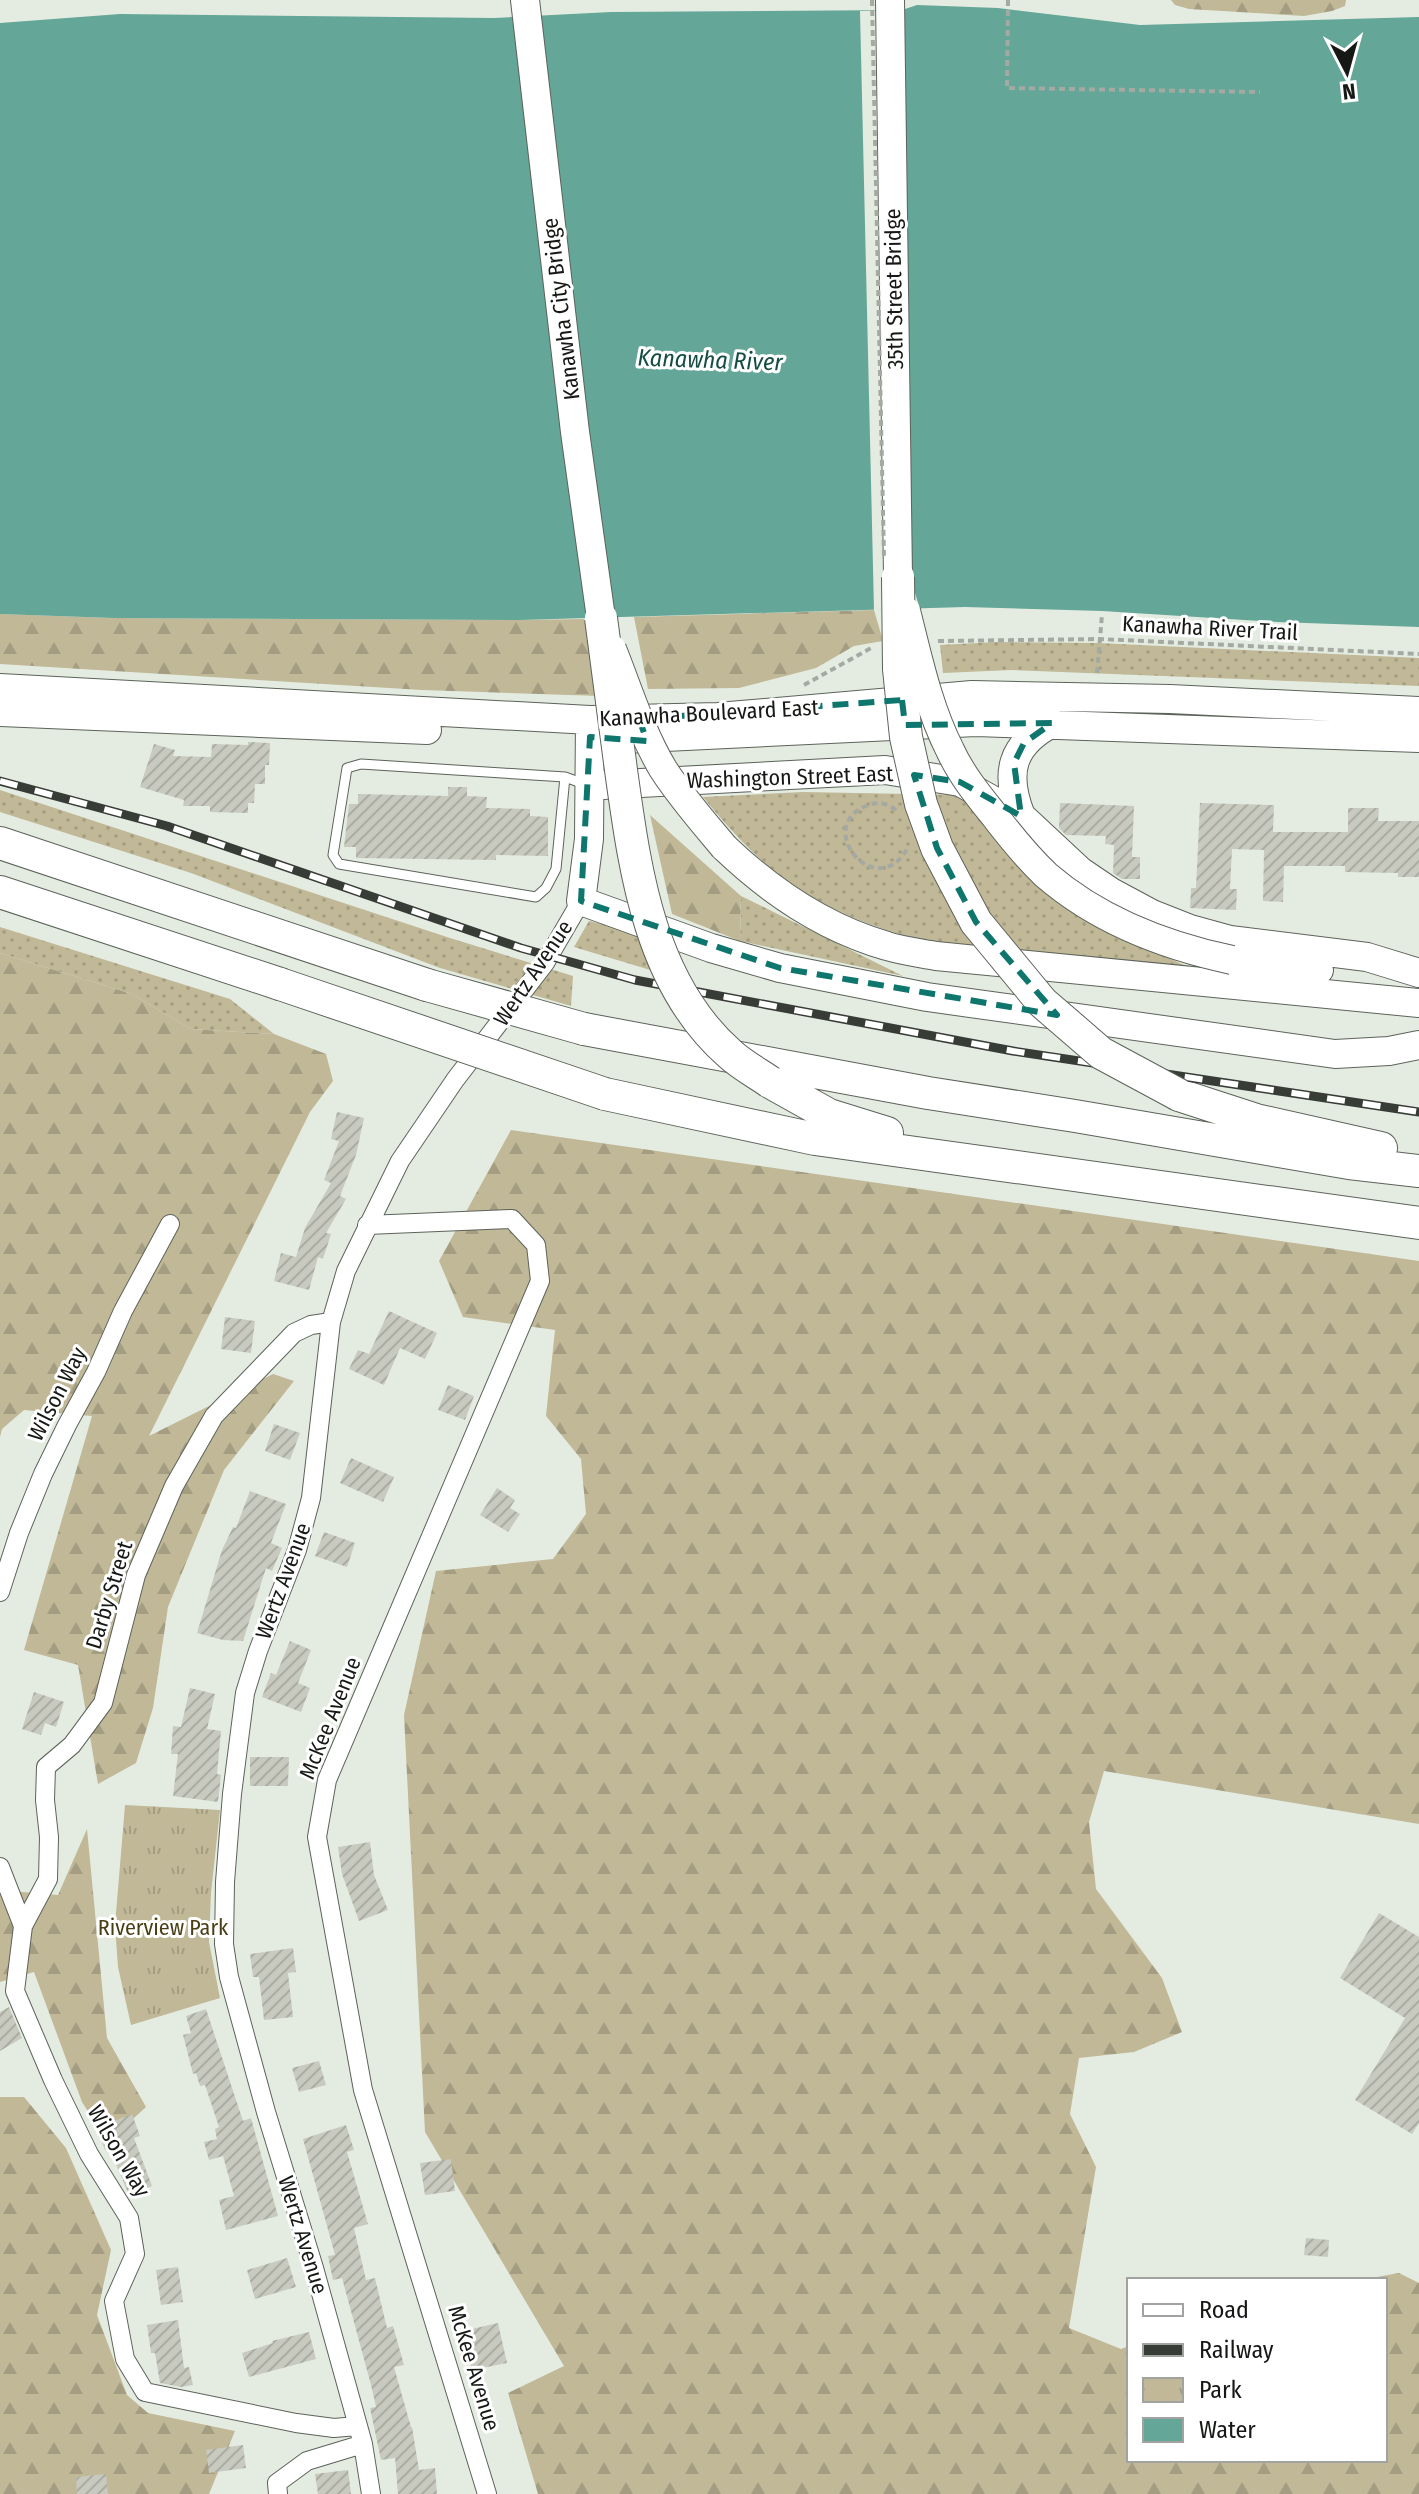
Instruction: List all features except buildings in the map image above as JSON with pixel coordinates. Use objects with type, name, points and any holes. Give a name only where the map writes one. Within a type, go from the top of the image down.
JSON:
[{"type":"highway","points":[[891,570],[906,737],[921,804],[937,848],[976,922],[1042,1002],[1101,1053],[1179,1095],[1256,1120],[1419,1157]]},
{"type":"highway","points":[[601,618],[630,829],[646,914],[668,972],[698,1019],[729,1054],[770,1082],[829,1115],[1024,1168]]},
{"type":"highway","points":[[0,843],[427,985],[584,1029],[928,1093],[1349,1163],[1419,1171]]},
{"type":"highway","points":[[0,892],[605,1094],[815,1139],[1419,1223]]},
{"type":"main road","name":"Kanawha City Bridge","points":[[525,0],[575,432],[601,618],[643,729],[663,768],[724,847],[754,876],[789,901],[848,932],[888,947],[967,960],[1419,1003]]},
{"type":"main road","name":"35th Street Bridge","points":[[890,0],[891,570],[923,680],[948,748],[965,778],[1015,841],[1046,874],[1078,899],[1117,922],[1193,952],[1232,960],[1419,982]]},
{"type":"main road","name":"Kanawha Boulevard East","points":[[0,688],[590,728],[636,740],[976,722],[1419,738]]},
{"type":"main road","name":"Kanawha Boulevard East","points":[[0,712],[590,728],[972,695],[1156,699],[1419,711]]},
{"type":"main road","points":[[1021,816],[1014,798],[1014,763],[1024,743],[1052,723]]},
{"type":"main road","name":"Wertz Avenue","points":[[581,901],[588,862],[578,781],[590,728]]},
{"type":"main road","name":"Washington Street East","points":[[578,781],[885,770],[960,782],[1021,816],[1080,871],[1152,914],[1230,940],[1367,957],[1419,973]]},
{"type":"main road","points":[[581,901],[711,948],[780,968],[927,997],[1335,1054],[1389,1051],[1419,1045]]},
{"type":"street","name":"Wertz Avenue","points":[[371,2494],[363,2444],[229,1977],[224,1944],[225,1882],[245,1693],[297,1550],[311,1498],[331,1322],[346,1271],[400,1161],[455,1080],[545,963],[581,901]]},
{"type":"street","name":"McKee Avenue","points":[[367,1225],[512,1219],[536,1245],[540,1281],[327,1780],[317,1837],[363,2090],[487,2494]]},
{"type":"street","name":"Wilson Way","points":[[0,1592],[43,1474],[96,1372],[123,1311],[170,1224]]},
{"type":"street","name":"Darby Street","points":[[23,1926],[48,1879],[46,1767],[72,1745],[103,1703],[136,1575],[174,1486],[214,1416],[246,1382],[294,1333],[311,1325],[331,1322]]},
{"type":"street","name":"Wilson Way","points":[[0,1867],[23,1926],[15,1991],[89,2154],[129,2218],[135,2254],[114,2301],[125,2359],[145,2392],[296,2423],[334,2428],[357,2426]]},
{"type":"street","points":[[278,2494],[277,2483],[307,2461],[363,2444]]},
{"type":"lane","points":[[361,764],[578,781],[556,869],[546,888],[536,897],[339,864],[333,855],[347,768],[361,764]]},
{"type":"path","points":[[872,0],[891,570]]},
{"type":"path","points":[[1008,0],[1007,88],[1260,92]]},
{"type":"path","points":[[1097,677],[1102,615]]},
{"type":"path","name":"Kanawha River Trail","points":[[999,639],[1100,639],[1419,654]]},
{"type":"path","points":[[900,813],[883,803],[856,812],[846,834],[849,849],[860,862],[879,868],[901,859],[909,838]]},
{"type":"highlighted area","points":[[902,700],[905,725],[1052,723],[1024,743],[1014,763],[1021,816],[960,782],[914,775],[937,848],[976,922],[1057,1015],[780,968],[581,901],[590,737],[647,741],[639,719]]},
{"type":"green space","points":[[1171,0],[1346,0],[1345,6],[1332,11],[1304,16],[1189,9],[1175,5]]},
{"type":"green space","points":[[874,610],[883,641],[854,646],[816,668],[739,688],[648,689],[634,617]]},
{"type":"green space","points":[[0,614],[113,618],[584,619],[600,696],[422,690],[0,664]]},
{"type":"green space","points":[[1098,643],[1419,658],[1419,686],[1011,670],[943,673],[940,645]]},
{"type":"green space","points":[[0,790],[573,976],[571,1006],[440,968],[191,873],[0,812]]},
{"type":"green space","points":[[803,792],[964,795],[1079,916],[1203,974],[992,954],[887,930],[839,911],[794,886],[746,845],[703,797]]},
{"type":"green space","points":[[650,815],[741,896],[740,941],[672,914]]},
{"type":"green space","points":[[741,896],[903,976],[740,941]]},
{"type":"green space","points":[[589,921],[646,934],[657,972],[574,947]]},
{"type":"green space","points":[[0,927],[230,999],[274,1034],[191,1029],[132,994],[0,953]]},
{"type":"green space","points":[[0,953],[132,994],[191,1029],[274,1034],[326,1054],[333,1081],[310,1112],[149,1436],[273,1374],[294,1381],[224,1470],[168,1607],[153,1708],[136,1763],[98,1784],[78,1665],[24,1650],[92,1416],[24,1410],[2,1429],[0,1437]]},
{"type":"green space","points":[[511,1130],[1419,1261],[1419,1824],[1104,1771],[1089,1822],[1096,1889],[1162,1978],[1182,2032],[1134,2052],[1079,2058],[1070,2114],[1096,2167],[1069,2328],[1121,2349],[1127,2347],[1127,2462],[1387,2462],[1387,2278],[1371,2278],[1399,2273],[1419,2283],[1419,2494],[538,2494],[508,2393],[564,2366],[425,2132],[404,1715],[436,1571],[553,1559],[586,1514],[581,1459],[546,1416],[555,1330],[463,1317],[439,1261]]},
{"type":"green space","name":"Riverview Park","points":[[125,1805],[220,1810],[209,1942],[220,1998],[131,2025],[118,1967],[115,1925]]},
{"type":"green space","points":[[87,1829],[107,2038],[146,2107],[124,2127],[101,2132],[82,2102],[34,1972],[0,1982],[0,1890],[58,1895]]},
{"type":"green space","points":[[0,2097],[24,2097],[66,2148],[111,2250],[97,2315],[127,2395],[148,2413],[235,2431],[209,2494],[0,2494]]},
{"type":"water","name":"Kanawha River","points":[[917,5],[998,8],[1140,25],[1419,17],[1419,627],[965,607],[520,620],[113,618],[0,614],[0,23],[120,14],[494,18],[611,12],[902,10]]},
{"type":"pier","points":[[902,10],[909,574],[920,609],[874,610],[860,11]]},
{"type":"railway","points":[[0,781],[167,826],[521,948],[635,980],[1013,1051],[1419,1112]]}]
